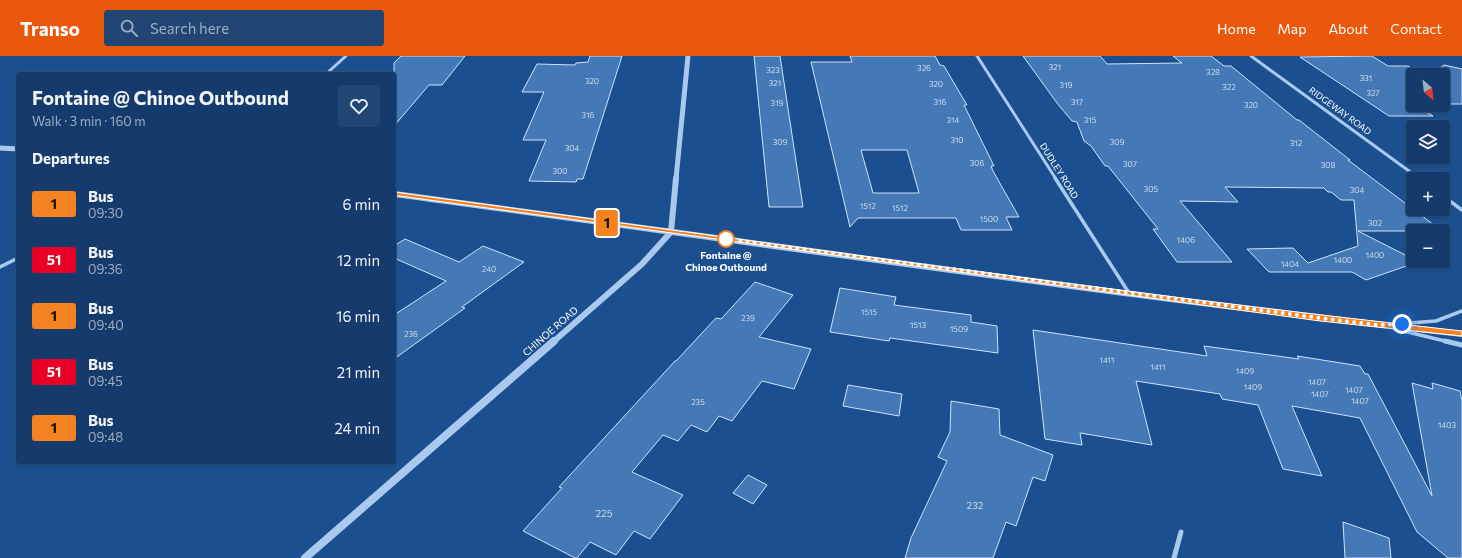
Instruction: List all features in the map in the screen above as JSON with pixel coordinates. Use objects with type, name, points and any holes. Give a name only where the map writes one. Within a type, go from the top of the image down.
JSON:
[{"type":"street","points":[[328,72],[346,56]]},
{"type":"street","points":[[671,232],[683,94],[688,56]]},
{"type":"street","name":"DUDLEY ROAD","points":[[978,56],[1129,293]]},
{"type":"street","name":"RIDGEWAY ROAD","points":[[1251,56],[1410,172]]},
{"type":"street","points":[[0,148],[16,149]]},
{"type":"street","points":[[396,194],[1129,293],[1377,325],[1462,334]]},
{"type":"street","points":[[1450,201],[1462,210]]},
{"type":"street","name":"CHINOE ROAD","points":[[304,558],[635,272],[657,250],[671,232]]},
{"type":"street","points":[[0,267],[16,259]]},
{"type":"street","points":[[1377,325],[1436,321],[1462,311]]},
{"type":"street","points":[[1377,325],[1462,346]]},
{"type":"street","points":[[1174,558],[1181,532]]},
{"type":"building","points":[[401,56],[465,56],[442,85],[429,85],[396,124],[396,72],[394,72],[394,63]]},
{"type":"building","points":[[590,56],[622,56],[583,179],[577,179],[576,182],[529,181],[546,140],[523,140],[544,92],[522,92],[537,64],[575,65],[576,63],[588,62]]},
{"type":"building","points":[[754,56],[780,56],[803,207],[769,207]]},
{"type":"building","points":[[850,56],[935,56],[940,65],[944,66],[967,105],[964,105],[994,166],[991,166],[993,171],[1019,217],[1006,217],[1012,230],[961,230],[956,218],[858,218],[850,227],[811,62],[852,62]],"holes":[[[861,150],[907,150],[919,193],[873,193]]]},
{"type":"building","points":[[1023,56],[1100,56],[1107,64],[1182,63],[1173,56],[1211,56],[1224,66],[1231,66],[1297,120],[1299,120],[1350,160],[1348,160],[1406,204],[1406,216],[1422,216],[1433,224],[1406,224],[1406,231],[1358,231],[1406,255],[1406,266],[1366,280],[1352,272],[1269,272],[1247,249],[1293,248],[1308,263],[1358,246],[1354,200],[1341,200],[1324,188],[1225,187],[1238,202],[1180,201],[1232,262],[1177,262],[1153,229],[1158,229],[1108,166],[1105,166],[1091,146],[1084,141],[1077,122],[1072,121]]},
{"type":"building","points":[[1372,56],[1388,66],[1408,66],[1411,68],[1406,68],[1406,112],[1426,112],[1433,116],[1389,116],[1300,57]]},
{"type":"building","points":[[1444,65],[1462,69],[1462,104],[1450,104],[1450,68],[1440,68]]},
{"type":"building","points":[[405,239],[459,262],[483,246],[524,262],[462,307],[465,308],[396,358],[396,314],[446,281],[396,259],[396,245]]},
{"type":"building","points":[[755,282],[793,295],[759,337],[811,349],[794,389],[762,381],[732,421],[719,416],[707,432],[691,425],[678,441],[663,435],[632,472],[683,495],[650,539],[634,531],[616,555],[590,542],[577,558],[575,558],[523,531],[562,488],[559,487],[675,361],[716,318],[721,319]]},
{"type":"building","points":[[840,288],[896,297],[894,305],[971,315],[971,322],[997,326],[998,353],[890,338],[889,341],[830,332]]},
{"type":"building","points":[[1033,330],[1207,356],[1204,346],[1299,359],[1297,356],[1360,366],[1365,374],[1368,374],[1432,496],[1412,383],[1433,389],[1432,383],[1460,391],[1462,401],[1462,558],[1448,558],[1417,532],[1360,418],[1292,406],[1322,476],[1283,469],[1258,405],[1222,399],[1220,394],[1136,381],[1152,445],[1080,433],[1082,445],[1045,439]]},
{"type":"building","points":[[848,385],[902,394],[899,416],[843,406]]},
{"type":"building","points":[[951,401],[999,409],[1000,435],[1053,455],[1045,481],[1033,477],[1016,526],[1006,522],[993,558],[905,558],[911,538],[947,461],[938,457],[950,432]]},
{"type":"building","points":[[748,475],[767,485],[753,504],[733,493]]},
{"type":"building","points":[[1343,522],[1389,538],[1391,558],[1345,558]]},
{"type":"bus line","name":"1","points":[[396,194],[1173,299],[1462,334]]},
{"type":"place","name":"Fontaine @ Chinoe Outbound","points":[[726,239]]},
{"type":"route","points":[[726,239],[1320,318],[1377,325],[1402,324]]}]
